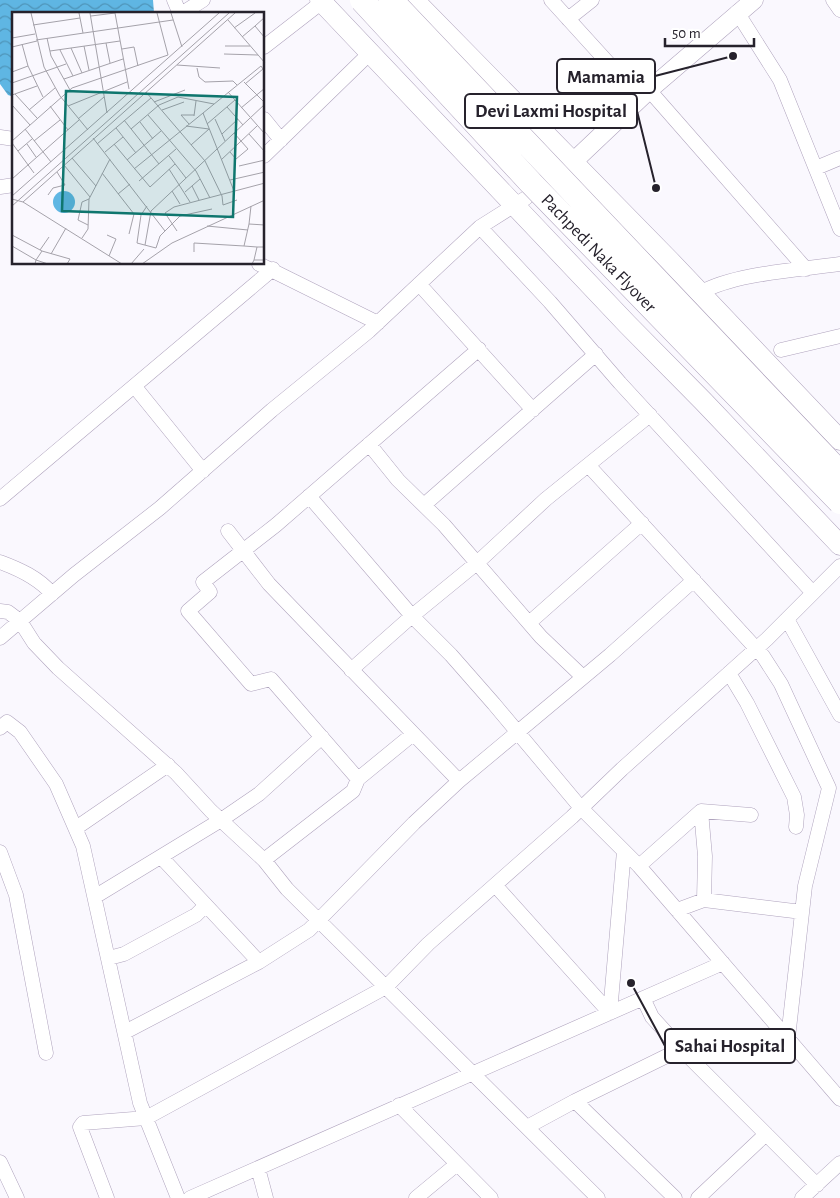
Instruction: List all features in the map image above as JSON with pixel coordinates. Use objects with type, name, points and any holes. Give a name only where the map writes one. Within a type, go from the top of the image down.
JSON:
[{"type":"highway","name":"Pachpedi Naka Flyover","points":[[362,0],[531,183],[840,502]]},
{"type":"highway","name":"Pachpedi Naka Flyover","points":[[391,0],[840,473]]},
{"type":"main road","points":[[414,0],[570,164],[700,293],[840,440]]},
{"type":"main road","points":[[321,1],[370,53],[520,201],[840,545]]},
{"type":"street","points":[[174,0],[179,12]]},
{"type":"street","points":[[183,12],[203,0]]},
{"type":"street","points":[[551,0],[644,94],[806,269]]},
{"type":"street","points":[[568,19],[592,0]]},
{"type":"street","points":[[570,164],[644,94],[737,12],[754,0]]},
{"type":"street","points":[[833,0],[840,10]]},
{"type":"street","points":[[265,46],[321,1]]},
{"type":"street","points":[[737,12],[780,80],[840,229]]},
{"type":"street","points":[[265,155],[370,53]]},
{"type":"street","points":[[265,119],[281,140]]},
{"type":"street","points":[[816,168],[840,158]]},
{"type":"street","points":[[0,638],[160,508],[378,323],[480,227],[520,201]]},
{"type":"street","points":[[480,227],[813,593]]},
{"type":"street","points":[[700,293],[713,285],[840,264]]},
{"type":"street","points":[[262,265],[378,323]]},
{"type":"street","points":[[0,499],[273,269]]},
{"type":"street","points":[[419,284],[533,410]]},
{"type":"street","points":[[781,350],[840,336]]},
{"type":"street","points":[[358,779],[271,679],[251,684],[188,612],[210,592],[203,582],[309,496],[479,349]]},
{"type":"street","points":[[424,505],[596,354]]},
{"type":"street","points":[[135,386],[203,471]]},
{"type":"street","points":[[351,670],[412,616],[478,562],[546,499],[650,415]]},
{"type":"street","points":[[369,444],[398,480],[478,562],[529,623],[583,677]]},
{"type":"street","points":[[588,465],[763,656],[781,684],[829,788],[805,886],[788,1038]]},
{"type":"street","points":[[309,496],[412,616],[451,655],[581,808],[639,866],[840,1099]]},
{"type":"street","points":[[529,623],[642,524]]},
{"type":"street","points":[[228,531],[270,584],[460,781]]},
{"type":"street","points":[[0,562],[24,572],[45,586],[52,594]]},
{"type":"street","points":[[107,1198],[80,1127],[83,1124],[146,1118],[386,987],[428,944],[581,808],[755,649],[840,566]]},
{"type":"street","points":[[125,1032],[259,962],[309,930],[414,823],[460,781],[694,580]]},
{"type":"street","points":[[0,611],[8,612],[20,621],[34,643],[58,668],[168,765],[221,820],[264,860],[287,889],[527,1127],[590,1195]]},
{"type":"street","points":[[787,618],[840,715]]},
{"type":"street","points":[[728,673],[747,703],[794,797],[797,815],[796,827]]},
{"type":"street","points":[[0,728],[7,722],[20,732],[56,784],[83,846],[96,896],[140,1103],[178,1198]]},
{"type":"street","points":[[264,860],[353,791],[358,779],[413,734]]},
{"type":"street","points":[[96,896],[221,820],[259,794],[322,737]]},
{"type":"street","points":[[76,828],[168,765]]},
{"type":"street","points":[[701,811],[705,856],[704,900]]},
{"type":"street","points":[[639,866],[701,811],[751,815]]},
{"type":"street","points":[[610,1012],[624,851]]},
{"type":"street","points":[[0,852],[16,895],[46,1053]]},
{"type":"street","points":[[161,857],[259,962]]},
{"type":"street","points":[[495,885],[610,1012]]},
{"type":"street","points":[[677,910],[704,900],[802,912]]},
{"type":"street","points":[[109,958],[124,954],[196,915],[205,906]]},
{"type":"street","points":[[190,1198],[472,1072],[723,964]]},
{"type":"street","points":[[643,998],[652,1017],[681,1049],[817,1185]]},
{"type":"street","points":[[527,1127],[575,1101],[681,1049]]},
{"type":"street","points":[[575,1101],[675,1198]]},
{"type":"street","points":[[398,1105],[490,1198]]},
{"type":"street","points":[[698,1198],[766,1134]]},
{"type":"street","points":[[0,1162],[17,1198]]},
{"type":"street","points":[[802,1198],[840,1163]]},
{"type":"street","points":[[416,1198],[457,1164]]},
{"type":"street","points":[[258,1168],[266,1198]]},
{"type":"water","points":[[0,0],[153,0],[154,12],[12,12],[12,96],[8,95],[0,84]]},
{"type":"place","name":"Mamamia","points":[[733,56]]},
{"type":"place","name":"Devi Laxmi Hospital","points":[[656,188]]},
{"type":"place","name":"Sahai Hospital","points":[[631,983]]}]
